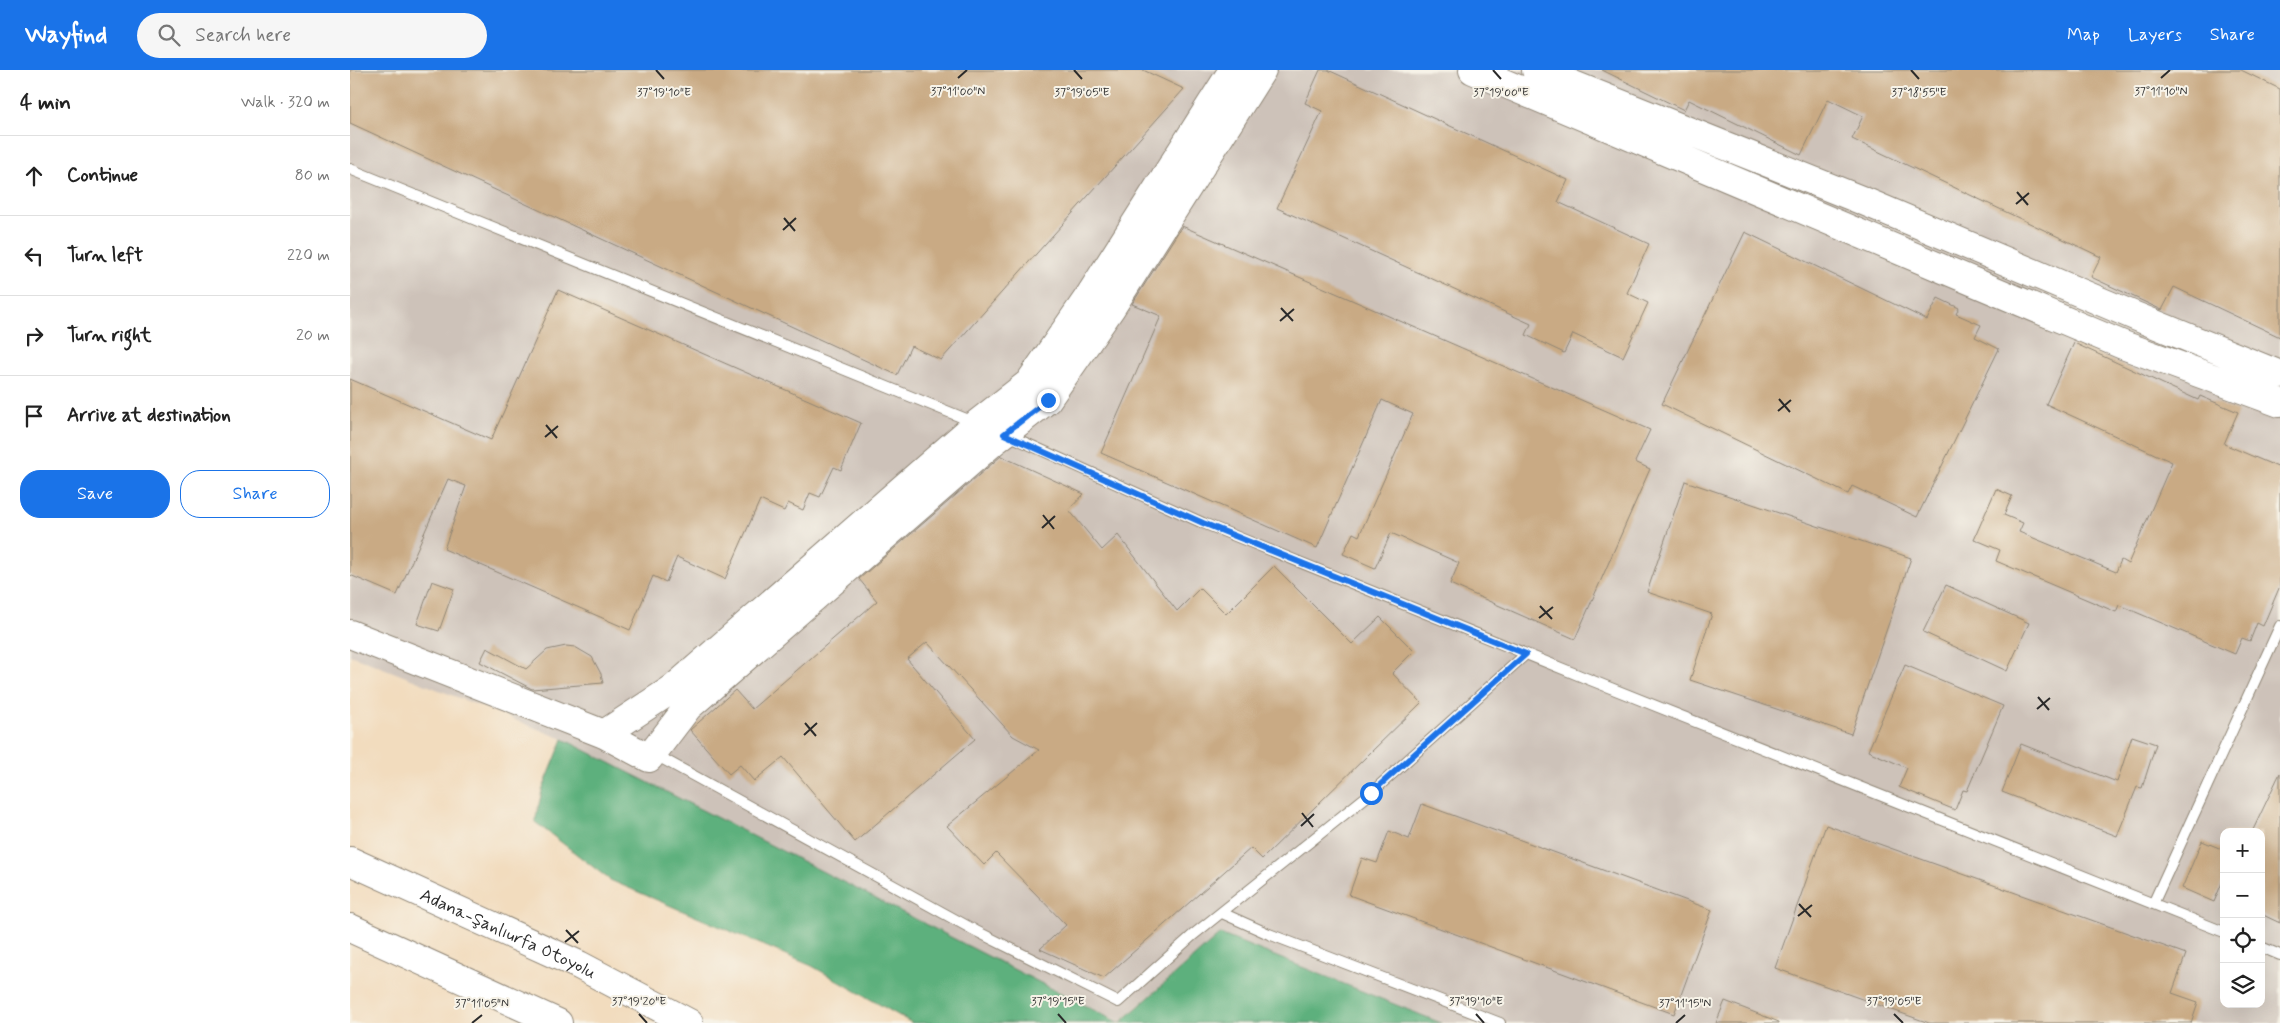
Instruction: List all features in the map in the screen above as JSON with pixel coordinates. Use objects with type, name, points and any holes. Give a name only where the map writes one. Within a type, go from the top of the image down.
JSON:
[{"type":"main road","points":[[350,634],[604,734],[651,756],[688,707],[991,428],[1029,383],[1090,295],[1233,70]]},
{"type":"main road","points":[[604,734],[674,688],[991,428],[1048,400],[1110,308],[1262,70]]},
{"type":"main road","points":[[1473,70],[2123,345],[2280,404]]},
{"type":"main road","points":[[1536,70],[1857,199],[2280,375]]},
{"type":"main road","name":"Adana-Şanlıurfa Otoyolu","points":[[350,861],[579,965],[690,1023]]},
{"type":"main road","points":[[350,928],[558,1023]]},
{"type":"lane","points":[[350,169],[991,428],[1203,523],[2220,930]]},
{"type":"lane","points":[[2153,904],[2280,626]]},
{"type":"lane","points":[[651,756],[976,931],[1118,1002],[1193,935],[1371,793],[1526,654]]},
{"type":"lane","points":[[1222,913],[1269,934],[1500,1023]]},
{"type":"lane","points":[[2265,949],[2280,955]]},
{"type":"shaded area","points":[[350,70],[2280,70],[2280,1023],[1441,1023],[1220,934],[1119,1023],[563,739],[350,655]]},
{"type":"green space","points":[[563,739],[1119,1023],[912,1023],[812,966],[610,880],[535,822],[542,791]]},
{"type":"green space","points":[[1220,934],[1441,1023],[1120,1023]]},
{"type":"building","points":[[350,70],[1143,70],[1184,89],[941,360],[911,346],[897,375],[350,123]]},
{"type":"building","points":[[1320,70],[1328,70],[1568,180],[1558,202],[1649,244],[1627,293],[1648,303],[1623,357],[1573,334],[1564,353],[1526,335],[1531,324],[1277,208],[1322,111],[1305,103]]},
{"type":"building","points":[[1602,70],[2241,70],[2280,89],[2280,337],[2174,287],[2162,310],[2091,277],[2101,257],[1852,139],[1863,116],[1828,99],[1801,155],[1689,100],[1684,110]]},
{"type":"building","points":[[1182,226],[1650,430],[1635,462],[1650,469],[1575,639],[1450,584],[1459,563],[1391,533],[1375,568],[1343,554],[1353,533],[1359,536],[1413,414],[1382,400],[1317,548],[1101,453],[1161,316],[1132,304]]},
{"type":"building","points":[[1745,232],[1927,320],[1938,298],[1959,308],[1956,314],[1981,325],[1975,337],[1999,349],[1917,517],[1852,486],[1848,494],[1662,404]]},
{"type":"building","points":[[558,290],[861,423],[841,470],[834,467],[820,497],[810,493],[803,510],[788,503],[784,511],[760,500],[725,579],[677,557],[666,582],[653,576],[630,630],[444,549],[466,486],[448,479],[397,595],[350,575],[350,379],[491,440]]},
{"type":"building","points":[[2074,343],[2198,400],[2200,396],[2238,412],[2224,444],[2280,468],[2280,586],[2263,626],[2257,623],[2250,641],[2242,638],[2235,654],[2119,605],[2116,612],[1996,561],[2000,550],[1974,539],[1996,489],[2012,496],[2004,515],[2023,523],[2019,532],[2116,572],[2121,560],[2128,564],[2172,462],[2046,404]]},
{"type":"building","points":[[1001,456],[1084,494],[1069,510],[1102,550],[1118,535],[1177,611],[1200,588],[1226,614],[1274,566],[1352,644],[1380,617],[1414,651],[1392,673],[1421,703],[1262,859],[1251,848],[1104,978],[1040,949],[1066,925],[996,853],[984,865],[947,826],[1039,750],[1013,736],[927,642],[907,659],[975,739],[855,842],[783,757],[754,781],[740,765],[729,774],[690,730],[735,690],[752,709],[877,601],[859,579]]},
{"type":"building","points":[[1685,481],[1911,558],[1851,734],[1690,680],[1712,614],[1647,592]]},
{"type":"building","points":[[432,581],[454,589],[439,631],[417,624]]},
{"type":"building","points":[[1946,585],[2029,623],[2007,671],[1923,632]]},
{"type":"building","points":[[566,646],[575,647],[592,657],[601,674],[603,683],[532,689],[480,662],[487,648],[526,669],[547,650]]},
{"type":"building","points":[[1905,665],[2003,706],[1967,791],[1963,790],[1955,810],[1899,787],[1907,768],[1868,751]]},
{"type":"building","points":[[2132,736],[2156,744],[2142,788],[2137,787],[2117,836],[2002,792],[2021,744],[2117,782]]},
{"type":"building","points":[[2280,773],[2280,923],[2265,916],[2265,828],[2254,828]]},
{"type":"building","points":[[1422,804],[1712,910],[1674,1014],[1349,895],[1362,858],[1377,863],[1389,831],[1409,839]]},
{"type":"building","points":[[1826,825],[2186,954],[2172,993],[2198,1002],[2191,1023],[1929,1023],[1775,968]]},
{"type":"building","points":[[2202,841],[2220,848],[2220,888],[2214,902],[2182,888]]},
{"type":"building","points":[[1725,1001],[1779,1022],[1779,1023],[1716,1023]]},
{"type":"route","points":[[1048,400],[1004,434],[1203,523],[1526,654],[1371,793]]}]
